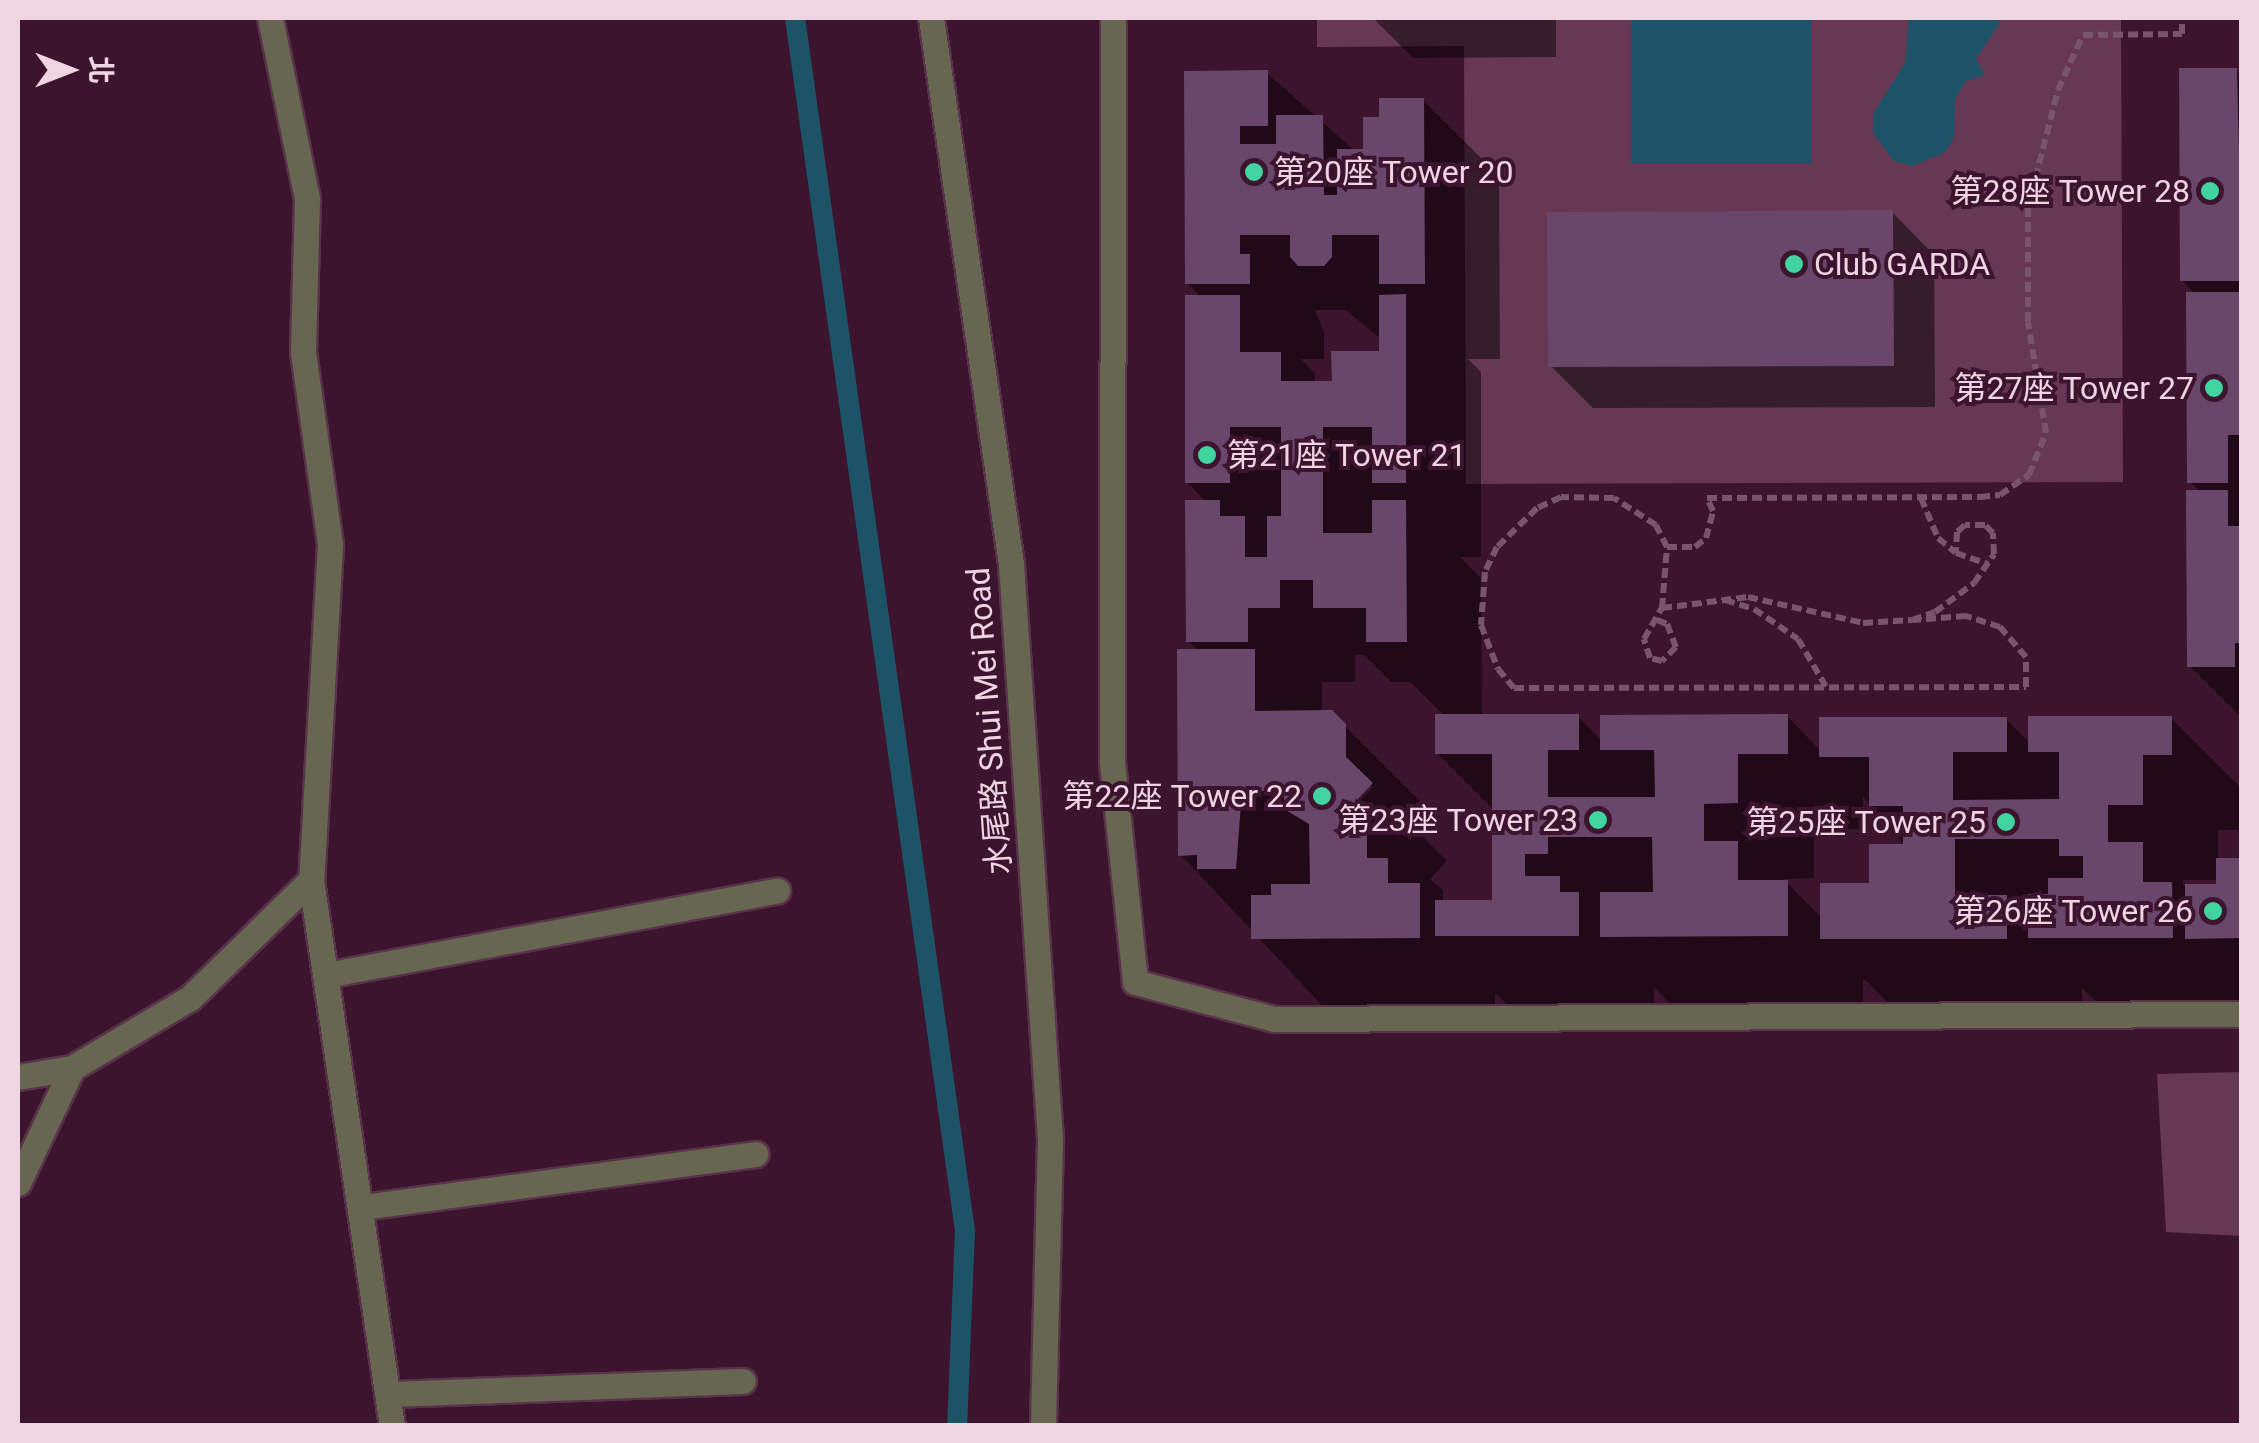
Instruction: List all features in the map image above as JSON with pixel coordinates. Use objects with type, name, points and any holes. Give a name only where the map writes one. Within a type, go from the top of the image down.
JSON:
[{"type":"street","points":[[270,18],[307,199],[303,352],[330,545],[312,880],[363,1207],[392,1426]]},
{"type":"street","name":"水尾路 Shui Mei Road","points":[[931,18],[1011,564],[1050,1139],[1044,1426]]},
{"type":"street","points":[[1112,18],[1112,762],[1135,982],[1274,1019],[2242,1014]]},
{"type":"street","points":[[18,1077],[72,1068],[190,998],[312,880]]},
{"type":"street","points":[[326,975],[777,891]]},
{"type":"street","points":[[18,1183],[72,1068]]},
{"type":"street","points":[[363,1207],[755,1154]]},
{"type":"street","points":[[390,1394],[743,1381]]},
{"type":"path","points":[[1667,547],[1695,547],[1706,538],[1713,511],[1707,498],[2000,495],[2030,475],[2041,455],[2046,433],[2025,265],[2028,207],[2058,90],[2083,35],[2182,34],[2182,18]]},
{"type":"path","points":[[1658,620],[1667,624],[1676,646],[1662,661],[1644,650],[1662,608],[1667,547],[1656,524],[1614,498],[1561,497],[1536,508],[1497,547],[1485,572],[1481,625],[1498,669],[1514,688],[2026,687],[2026,657],[2000,627],[1966,616],[1864,623],[1784,601],[1704,599],[1662,608]]},
{"type":"path","points":[[1921,498],[1938,538],[1956,553],[1988,564]]},
{"type":"path","points":[[1912,620],[1956,600],[1988,564],[1996,543],[1985,526],[1975,522],[1957,532],[1956,553]]},
{"type":"path","points":[[1704,599],[1730,601],[1777,621],[1798,639],[1826,687]]},
{"type":"shaded area","name":"Club GARDA","points":[[1317,18],[2121,18],[2123,482],[1466,484],[1464,46],[1317,47]]},
{"type":"shaded area","points":[[2241,1072],[2241,1236],[2166,1232],[2157,1074]]},
{"type":"water","points":[[1631,18],[1812,18],[1812,164],[1631,164]]},
{"type":"water","points":[[1909,18],[1995,18],[2000,23],[1976,59],[1985,75],[1966,81],[1955,99],[1954,138],[1944,153],[1912,166],[1894,161],[1873,133],[1873,114],[1905,63]]},
{"type":"building","name":"第28座 Tower 28","points":[[2179,68],[2237,68],[2242,281],[2180,281]]},
{"type":"building","name":"第20座 Tower 20","points":[[1268,70],[1268,126],[1240,126],[1240,144],[1276,144],[1276,115],[1323,115],[1324,195],[1337,195],[1337,149],[1363,149],[1363,117],[1379,117],[1379,98],[1424,98],[1425,284],[1379,284],[1379,235],[1332,235],[1332,257],[1324,266],[1298,266],[1290,257],[1290,235],[1240,235],[1240,254],[1250,254],[1250,284],[1185,284],[1184,71]]},
{"type":"building","points":[[1893,210],[1894,366],[1548,367],[1547,212]]},
{"type":"building","name":"第27座 Tower 27","points":[[2186,292],[2241,292],[2242,435],[2228,435],[2228,483],[2187,483]]},
{"type":"building","name":"第21座 Tower 21","points":[[1406,294],[1406,483],[1372,483],[1372,427],[1323,427],[1323,533],[1372,533],[1372,500],[1406,500],[1407,642],[1366,642],[1366,608],[1313,608],[1313,580],[1280,580],[1280,608],[1248,608],[1248,642],[1186,642],[1185,500],[1220,500],[1220,516],[1245,516],[1245,557],[1267,557],[1267,516],[1281,516],[1281,427],[1230,427],[1230,483],[1185,483],[1185,295],[1240,295],[1240,352],[1281,352],[1281,381],[1332,381],[1331,351],[1379,351],[1379,295]]},
{"type":"building","name":"第27座 Tower 27","points":[[2186,490],[2228,490],[2228,526],[2242,526],[2242,643],[2235,643],[2235,667],[2187,667]]},
{"type":"building","name":"第22座 Tower 22","points":[[1177,649],[1255,649],[1255,711],[1332,710],[1346,724],[1346,757],[1373,783],[1356,801],[1367,813],[1367,858],[1388,858],[1388,883],[1420,883],[1420,938],[1251,939],[1251,895],[1271,895],[1271,884],[1310,884],[1309,824],[1284,809],[1284,791],[1242,791],[1236,869],[1197,869],[1197,855],[1178,856]]},
{"type":"building","name":"第23座 Tower 23","points":[[1435,714],[1579,714],[1579,750],[1548,750],[1548,797],[1655,797],[1654,750],[1600,750],[1600,715],[1788,714],[1788,754],[1738,754],[1738,803],[1704,804],[1704,841],[1738,841],[1738,880],[1788,880],[1788,936],[1600,937],[1600,892],[1653,892],[1652,837],[1548,837],[1548,854],[1525,854],[1525,876],[1560,876],[1560,892],[1579,892],[1579,936],[1435,936],[1435,900],[1492,900],[1492,754],[1435,754]]},
{"type":"building","name":"第25座 Tower 25","points":[[2028,716],[2172,716],[2172,755],[2143,755],[2143,805],[2108,805],[2108,842],[2143,842],[2143,882],[2172,882],[2173,938],[2028,938],[2028,894],[2048,894],[2048,878],[2083,878],[2083,856],[2059,856],[2059,839],[1955,839],[1955,895],[2007,895],[2007,939],[1820,939],[1820,883],[1869,883],[1869,844],[1903,844],[1903,806],[1869,806],[1869,757],[1819,757],[1819,717],[2007,717],[2007,752],[1953,752],[1953,800],[2059,799],[2059,752],[2028,752]]},
{"type":"building","name":"第26座 Tower 26","points":[[2216,858],[2242,858],[2242,938],[2185,939],[2185,884],[2216,884]]},
{"type":"waterway","points":[[795,18],[965,1230],[957,1426]]},
{"type":"place","name":"第20座 Tower 20","points":[[1254,172]]},
{"type":"place","name":"第28座 Tower 28","points":[[2210,191]]},
{"type":"place","name":"Club GARDA","points":[[1794,264]]},
{"type":"place","name":"第27座 Tower 27","points":[[2214,388]]},
{"type":"place","name":"第21座 Tower 21","points":[[1207,455]]},
{"type":"place","name":"第22座 Tower 22","points":[[1322,796]]},
{"type":"place","name":"第23座 Tower 23","points":[[1598,820]]},
{"type":"place","name":"第25座 Tower 25","points":[[2006,822]]},
{"type":"place","name":"第26座 Tower 26","points":[[2213,911]]}]
